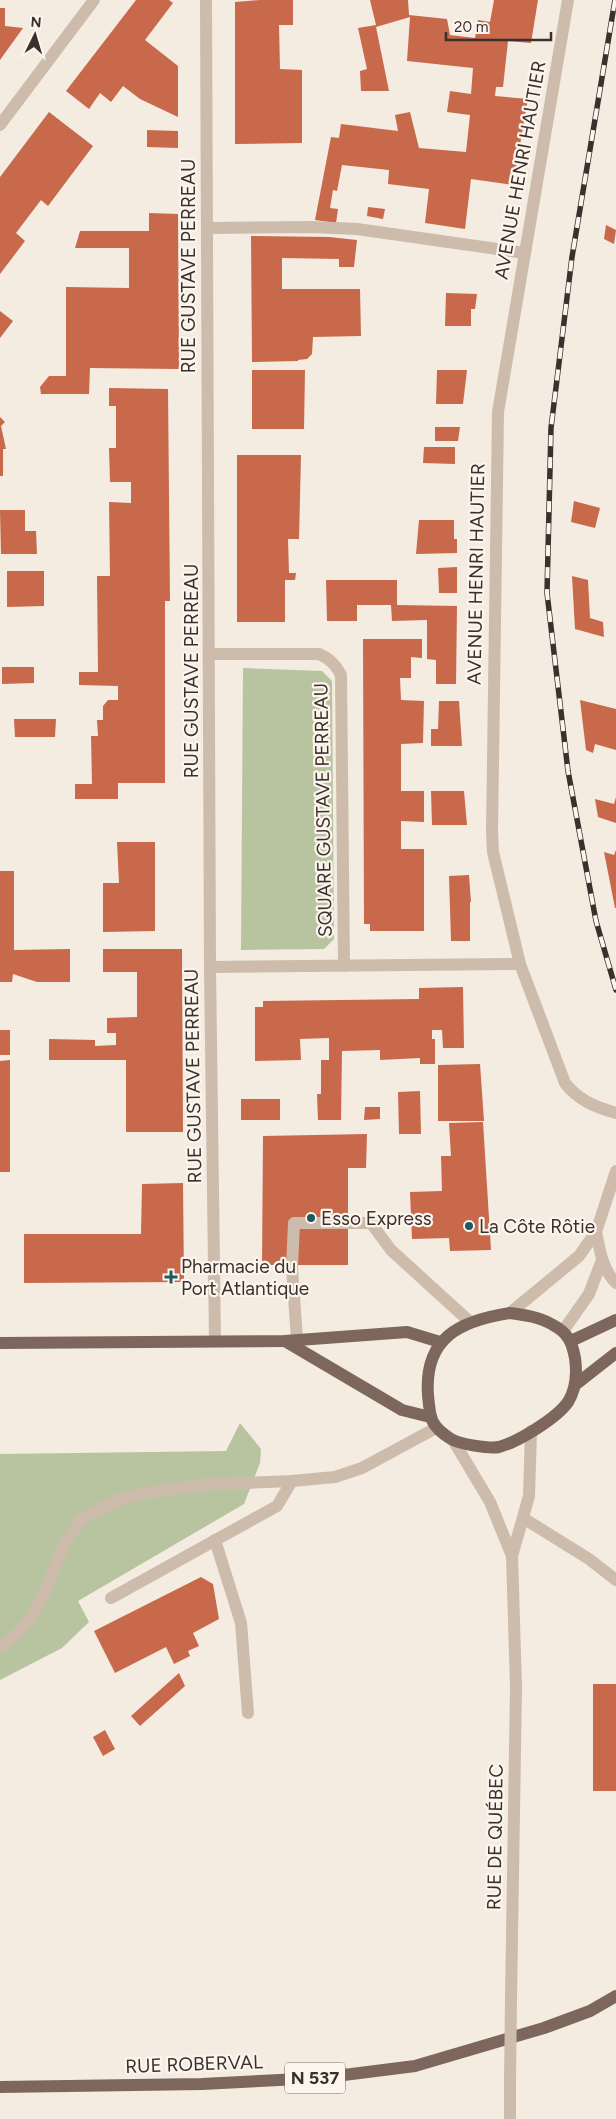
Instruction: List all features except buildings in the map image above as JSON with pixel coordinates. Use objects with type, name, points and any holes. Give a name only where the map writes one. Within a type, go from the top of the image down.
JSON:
[{"type":"main road","points":[[291,1341],[402,1410],[433,1422],[453,1440],[477,1446],[497,1448],[531,1431],[559,1412],[568,1401],[575,1385],[576,1365],[567,1336],[539,1318],[510,1313],[470,1322],[440,1342],[432,1356],[427,1376],[433,1422]]},
{"type":"main road","points":[[567,1336],[616,1320]]},
{"type":"main road","points":[[0,1343],[291,1341],[407,1332],[440,1342]]},
{"type":"main road","points":[[575,1385],[616,1353]]},
{"type":"main road","name":"RUE ROBERVAL","points":[[0,2087],[212,2083],[320,2078],[416,2066],[544,2028],[590,2011],[616,1996]]},
{"type":"street","points":[[0,125],[94,0]]},
{"type":"street","name":"RUE GUSTAVE PERREAU","points":[[206,0],[210,967],[215,1341]]},
{"type":"street","name":"AVENUE HENRI HAUTIER","points":[[568,0],[498,412],[492,831],[493,852],[520,964],[565,1083],[574,1095],[587,1103],[616,1113]]},
{"type":"street","points":[[208,228],[312,227],[357,229],[525,253]]},
{"type":"street","name":"SQUARE GUSTAVE PERREAU","points":[[209,654],[320,654],[329,658],[341,675],[344,966]]},
{"type":"street","points":[[210,967],[520,964]]},
{"type":"street","points":[[510,1313],[579,1256],[596,1232],[616,1170]]},
{"type":"street","points":[[291,1341],[294,1223],[371,1224],[391,1250],[470,1322]]},
{"type":"street","points":[[596,1232],[602,1260],[616,1283]]},
{"type":"street","points":[[567,1336],[589,1294],[602,1260]]},
{"type":"street","points":[[0,1647],[6,1644],[29,1620],[44,1594],[64,1544],[82,1519],[115,1501],[142,1494],[196,1485],[292,1481],[335,1477],[362,1468],[433,1422]]},
{"type":"street","name":"RUE DE QUÉBEC","points":[[510,2119],[516,1687],[512,1556],[530,1496],[531,1431]]},
{"type":"street","name":"RUE DE QUÉBEC","points":[[453,1440],[490,1502],[512,1556]]},
{"type":"street","points":[[110,1598],[277,1506],[292,1481]]},
{"type":"street","points":[[524,1518],[589,1558],[616,1580]]},
{"type":"street","points":[[216,1540],[241,1623],[248,1713]]},
{"type":"green space","points":[[243,668],[322,671],[332,681],[334,939],[324,949],[241,950]]},
{"type":"green space","points":[[240,1423],[261,1449],[260,1463],[244,1504],[78,1601],[89,1622],[62,1648],[0,1680],[0,1454],[226,1451]]},
{"type":"railway","points":[[615,0],[572,257],[551,428],[547,593],[568,771],[596,921],[616,990]]},
{"type":"place","name":"Esso Express","points":[[311,1218]]},
{"type":"place","name":"La Côte Rôtie","points":[[469,1226]]},
{"type":"place","name":"Pharmacie du Port Atlantique","points":[[171,1277]]}]
